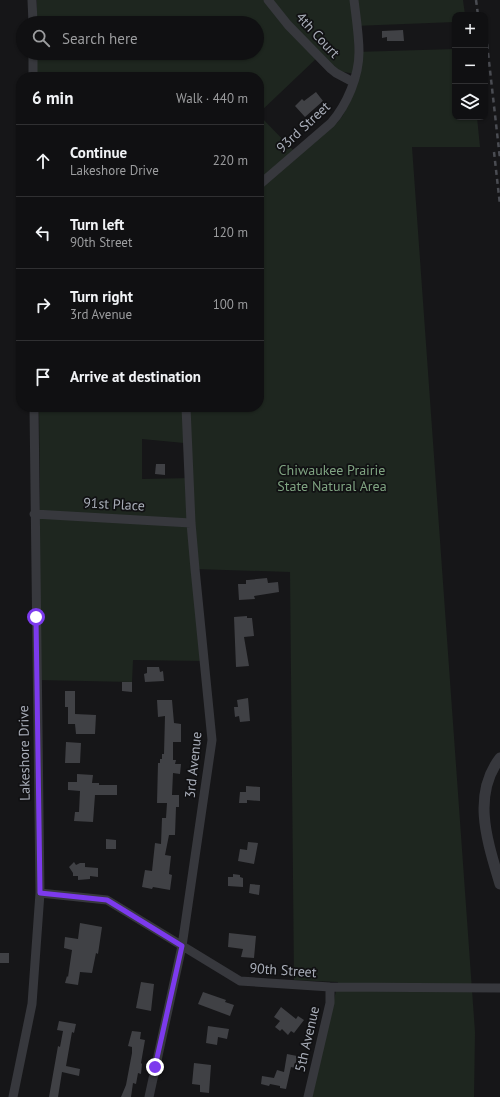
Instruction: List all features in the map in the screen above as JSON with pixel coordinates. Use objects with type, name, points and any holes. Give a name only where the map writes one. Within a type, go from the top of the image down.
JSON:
[{"type":"street","points":[[32,0],[32,16]]},
{"type":"street","name":"4th Court","points":[[268,0],[288,25],[331,69],[353,82]]},
{"type":"street","name":"93rd Street","points":[[264,181],[331,123],[340,113],[346,101],[353,82],[359,52],[354,0]]},
{"type":"street","points":[[33,60],[33,72]]},
{"type":"street","name":"Lakeshore Drive","points":[[13,1097],[32,1004],[40,893],[34,514],[34,412]]},
{"type":"street","name":"3rd Avenue","points":[[149,1097],[182,946],[212,740],[191,523],[186,412]]},
{"type":"street","name":"91st Place","points":[[34,514],[191,523]]},
{"type":"street","points":[[500,758],[494,765],[484,803],[486,836],[500,884]]},
{"type":"street","name":"90th Street","points":[[40,893],[107,900],[240,981],[330,987],[500,988]]},
{"type":"street","name":"5th Avenue","points":[[308,1097],[330,1002],[330,987]]},
{"type":"green space","name":"Chiwaukee Prairie State Natural Area","points":[[37,0],[463,0],[465,12],[452,12],[452,22],[354,26],[355,52],[452,49],[452,120],[477,120],[480,147],[412,147],[475,1032],[474,1097],[312,1097],[338,982],[294,980],[290,572],[195,569],[205,661],[133,660],[132,682],[37,680],[40,490],[39,412],[264,412],[264,120],[293,150],[337,123],[350,102],[360,75],[339,71],[320,55],[264,108],[264,72],[37,72],[37,60],[264,60],[264,16],[37,16]],"holes":[[[142,439],[184,443],[193,478],[142,479]]]},
{"type":"building","points":[[403,30],[404,41],[387,41],[387,37],[382,38],[382,31]]},
{"type":"building","points":[[316,92],[323,101],[305,117],[295,106],[302,99],[304,101]]},
{"type":"building","points":[[156,464],[165,464],[165,475],[155,474]]},
{"type":"building","points":[[267,578],[268,583],[278,582],[279,592],[254,596],[255,599],[239,600],[238,584],[246,584],[246,580]]},
{"type":"building","points":[[247,616],[247,618],[252,618],[254,636],[244,637],[249,666],[236,667],[234,617]]},
{"type":"building","points":[[147,667],[159,667],[160,672],[163,671],[164,681],[145,682],[144,674],[147,673]]},
{"type":"building","points":[[122,682],[132,682],[132,692],[122,691]]},
{"type":"building","points":[[65,691],[75,691],[75,714],[96,715],[95,734],[76,734],[75,724],[68,724],[68,707],[65,707]]},
{"type":"building","points":[[248,698],[250,721],[240,722],[239,716],[235,717],[234,707],[238,707],[237,700]]},
{"type":"building","points":[[157,700],[172,700],[174,723],[181,724],[181,742],[173,742],[173,760],[176,760],[175,764],[181,764],[180,774],[173,773],[172,795],[179,795],[179,807],[176,807],[175,835],[169,835],[165,855],[171,856],[169,874],[172,875],[170,890],[142,887],[145,870],[152,871],[155,843],[161,844],[162,818],[166,818],[167,803],[157,803],[158,763],[160,763],[160,759],[162,759],[162,754],[164,754],[165,716],[158,717]]},
{"type":"building","points":[[66,742],[81,743],[80,763],[65,763]]},
{"type":"building","points":[[77,774],[93,775],[92,783],[99,783],[99,785],[117,785],[117,795],[95,795],[93,822],[74,821],[75,812],[79,812],[80,791],[68,790],[68,782],[77,782]]},
{"type":"building","points":[[246,786],[260,787],[260,801],[247,800],[247,803],[239,803],[240,792],[246,792]]},
{"type":"building","points":[[106,839],[116,840],[116,849],[106,849]]},
{"type":"building","points":[[248,842],[258,843],[254,864],[238,861],[240,849],[247,850]]},
{"type":"building","points":[[74,862],[76,865],[85,863],[85,867],[98,868],[98,877],[90,876],[90,879],[78,880],[78,876],[73,876],[73,873],[69,867]]},
{"type":"building","points":[[233,874],[240,875],[240,877],[243,878],[243,887],[228,886],[228,877],[233,877]]},
{"type":"building","points":[[250,884],[260,885],[259,895],[249,893]]},
{"type":"building","points":[[80,923],[102,927],[98,954],[96,953],[92,973],[80,972],[78,985],[65,983],[67,976],[68,977],[72,950],[64,948],[65,937],[78,939]]},
{"type":"building","points":[[229,933],[256,936],[254,958],[241,957],[243,949],[228,947]]},
{"type":"building","points":[[0,953],[9,953],[9,963],[0,963]]},
{"type":"building","points":[[141,982],[154,984],[151,1011],[136,1008]]},
{"type":"building","points":[[203,992],[226,1000],[225,1002],[234,1005],[230,1016],[198,1004]]},
{"type":"building","points":[[281,1007],[296,1019],[298,1016],[304,1020],[294,1033],[291,1031],[288,1035],[282,1029],[280,1031],[275,1027],[280,1021],[274,1017]]},
{"type":"building","points":[[59,1021],[76,1024],[74,1033],[72,1032],[66,1066],[80,1069],[79,1076],[62,1072],[58,1097],[49,1097],[58,1046],[60,1047],[63,1031],[57,1030]]},
{"type":"building","points":[[208,1026],[229,1029],[227,1039],[218,1037],[217,1045],[206,1043]]},
{"type":"building","points":[[132,1031],[141,1032],[140,1039],[145,1040],[141,1063],[141,1074],[138,1073],[136,1084],[133,1083],[131,1097],[121,1097],[126,1085],[132,1053],[132,1047],[128,1046]]},
{"type":"building","points":[[287,1054],[297,1056],[295,1068],[291,1067],[286,1089],[270,1084],[269,1086],[261,1084],[262,1076],[274,1078],[277,1070],[284,1072]]},
{"type":"building","points":[[194,1063],[211,1065],[209,1093],[200,1092],[200,1085],[192,1084]]},
{"type":"railway","points":[[476,0],[478,12]]},
{"type":"railway","points":[[487,48],[500,159]]},
{"type":"railway","points":[[494,152],[500,205]]},
{"type":"route","points":[[36,617],[40,893],[107,900],[182,946],[155,1067]]}]
